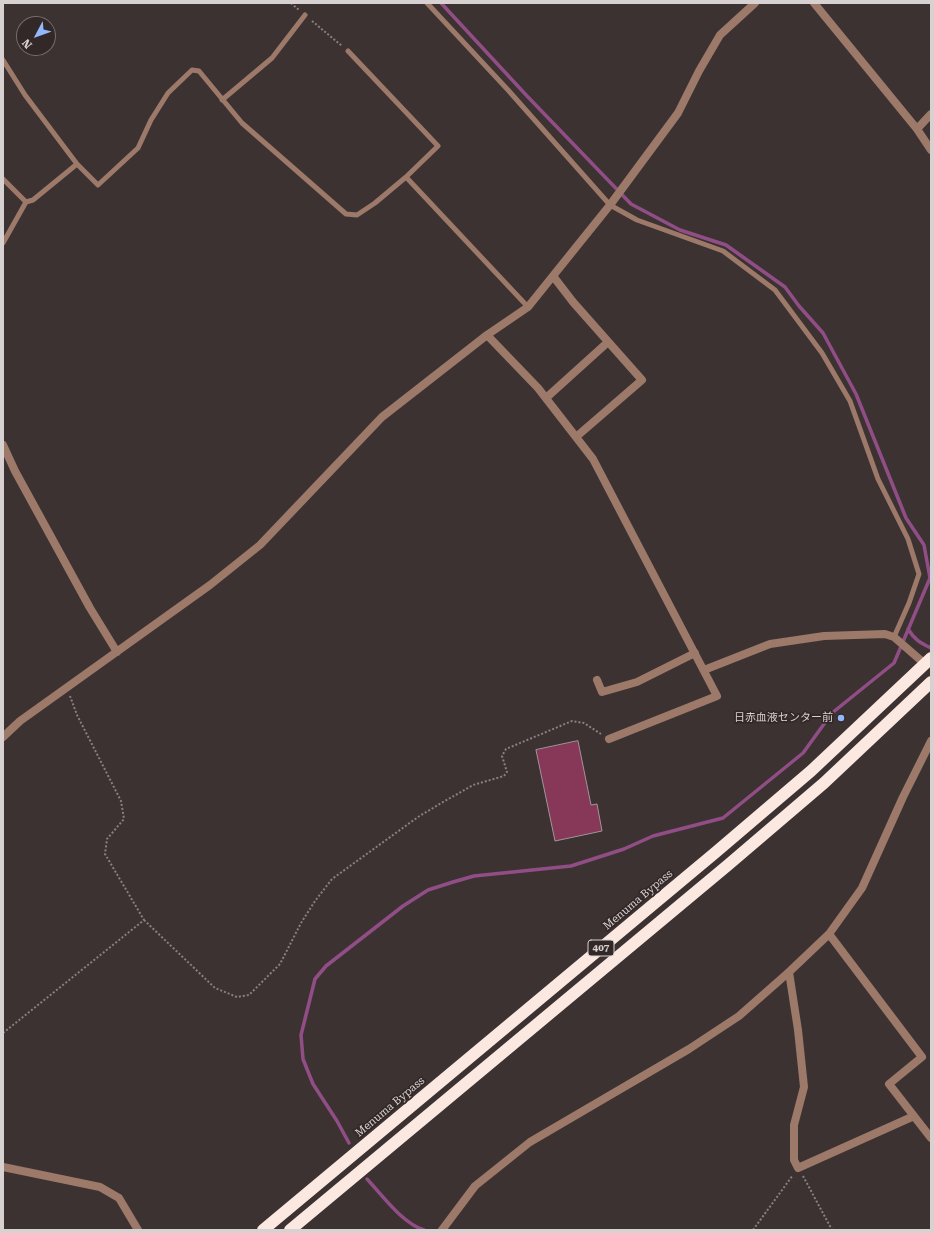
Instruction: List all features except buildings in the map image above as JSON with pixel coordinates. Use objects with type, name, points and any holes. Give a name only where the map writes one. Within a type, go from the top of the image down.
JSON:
[{"type":"highway","name":"Menuma Bypass","points":[[263,1230],[799,781],[928,661]]},
{"type":"highway","name":"407","points":[[290,1230],[728,865],[824,783],[931,682]]},
{"type":"street","points":[[3,736],[20,721],[210,584],[260,545],[382,417],[487,335],[528,308],[610,205],[678,113],[699,71],[720,35],[755,3]]},
{"type":"street","points":[[814,3],[917,129],[931,150]]},
{"type":"street","points":[[917,129],[931,114]]},
{"type":"street","points":[[553,276],[573,302],[642,380],[576,437]]},
{"type":"street","points":[[487,335],[538,388],[593,459],[717,696],[608,739]]},
{"type":"street","points":[[546,398],[608,342]]},
{"type":"street","points":[[3,445],[15,471],[90,608],[117,652]]},
{"type":"street","points":[[704,670],[770,644],[824,636],[885,634],[894,637],[908,649],[928,661]]},
{"type":"street","points":[[598,680],[602,692],[637,682],[695,653]]},
{"type":"street","points":[[443,1229],[475,1186],[530,1142],[689,1049],[739,1016],[829,934],[862,888],[903,797],[931,741]]},
{"type":"street","points":[[829,934],[922,1057],[889,1084],[931,1138]]},
{"type":"street","points":[[789,972],[798,1030],[804,1087],[794,1125],[794,1160],[798,1168],[914,1116]]},
{"type":"street","points":[[3,1167],[100,1187],[119,1198],[138,1230]]},
{"type":"lane","points":[[427,3],[508,90],[610,205],[637,220],[723,252],[775,290],[822,353],[850,401],[878,480],[908,539],[919,574],[909,603],[894,637]]},
{"type":"lane","points":[[222,100],[272,58],[304,15]]},
{"type":"lane","points":[[3,60],[25,95],[77,164],[98,184],[138,148],[151,120],[168,93],[192,70],[199,71],[242,123],[256,136],[346,214],[357,215],[375,203],[406,177],[438,146],[348,51]]},
{"type":"lane","points":[[3,243],[26,202],[33,200],[77,164]]},
{"type":"lane","points":[[406,177],[528,308]]},
{"type":"lane","points":[[3,179],[26,202]]},
{"type":"path","points":[[291,3],[348,51]]},
{"type":"path","points":[[67,687],[77,715],[121,801],[124,819],[107,839],[105,854],[144,920],[215,988],[237,997],[249,995],[280,964],[301,923],[315,900],[332,879],[418,817],[438,805],[473,785],[504,776],[507,772],[502,756],[506,748],[572,721],[584,722],[608,739]]},
{"type":"path","points":[[3,1033],[144,920]]},
{"type":"path","points":[[753,1230],[798,1168],[832,1230]]},
{"type":"waterway","points":[[349,1143],[337,1121],[313,1084],[303,1059],[301,1035],[315,979],[326,966],[403,906],[428,890],[474,876],[571,866],[624,849],[653,836],[723,818],[803,753],[832,713],[894,663],[930,578],[924,545],[906,518],[856,394],[823,333],[799,306],[785,287],[726,245],[680,230],[631,204],[527,96],[441,3]]},
{"type":"waterway","points":[[908,629],[918,640],[931,648]]},
{"type":"waterway","points":[[367,1179],[400,1215],[424,1230]]},
{"type":"place","name":"日赤血液センター前","points":[[841,718]]}]
